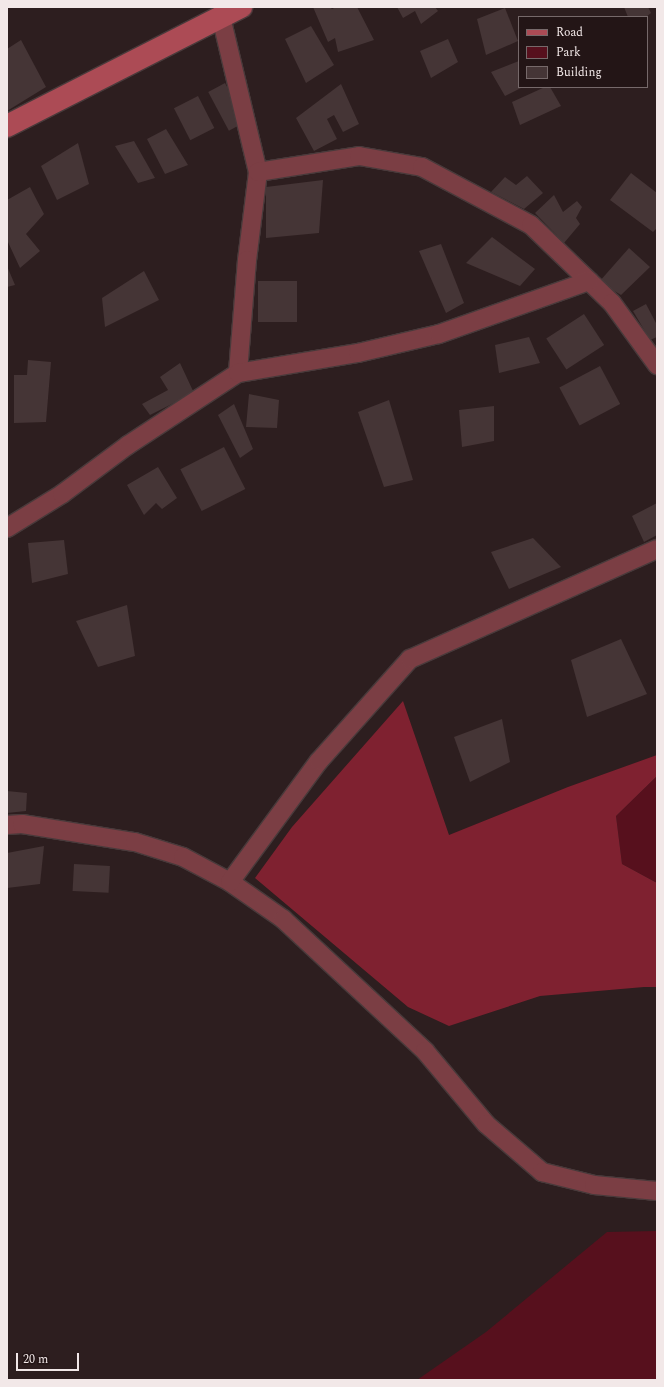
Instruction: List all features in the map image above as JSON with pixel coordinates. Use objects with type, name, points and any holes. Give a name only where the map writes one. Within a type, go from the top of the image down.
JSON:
[{"type":"main road","points":[[7,126],[241,7]]},
{"type":"street","points":[[221,17],[258,172],[247,260],[238,373]]},
{"type":"street","points":[[258,172],[359,156],[422,166],[531,225],[612,303],[657,365]]},
{"type":"street","points":[[7,528],[62,494],[128,445],[238,373],[358,353],[439,334],[589,281]]},
{"type":"street","points":[[230,882],[319,761],[410,659],[657,549]]},
{"type":"street","points":[[7,825],[22,824],[135,842],[183,857],[230,882],[283,919],[425,1052],[486,1124],[542,1172],[594,1185],[657,1191]]},
{"type":"green space","points":[[657,776],[657,883],[622,864],[616,816]]},
{"type":"green space","points":[[657,1231],[657,1380],[417,1380],[486,1332],[607,1232]]},
{"type":"shaded area","points":[[403,701],[449,835],[568,787],[657,755],[657,776],[616,816],[622,864],[657,883],[657,987],[540,996],[449,1026],[408,1007],[255,878],[292,827]]},
{"type":"building","points":[[313,7],[330,7],[332,9],[336,7],[357,7],[374,40],[338,52],[335,38],[328,42]]},
{"type":"building","points":[[397,7],[435,7],[438,11],[421,24],[415,11],[403,18]]},
{"type":"building","points":[[624,7],[648,7],[651,13],[647,16],[628,16]]},
{"type":"building","points":[[505,8],[518,41],[486,55],[477,19]]},
{"type":"building","points":[[311,26],[334,65],[306,83],[285,39]]},
{"type":"building","points":[[448,39],[458,62],[431,78],[420,51]]},
{"type":"building","points":[[21,40],[46,87],[7,111],[7,49]]},
{"type":"building","points":[[518,61],[518,88],[521,88],[505,96],[491,72]]},
{"type":"building","points":[[225,83],[246,122],[229,131],[208,92]]},
{"type":"building","points":[[341,84],[359,124],[343,132],[334,115],[327,119],[337,139],[314,151],[296,118]]},
{"type":"building","points":[[543,88],[551,88],[561,106],[520,125],[512,102]]},
{"type":"building","points":[[198,96],[214,128],[190,140],[174,108]]},
{"type":"building","points":[[166,129],[188,165],[165,174],[147,139]]},
{"type":"building","points":[[134,141],[155,178],[138,183],[115,146]]},
{"type":"building","points":[[78,143],[89,184],[57,200],[41,166]]},
{"type":"building","points":[[631,173],[657,193],[657,228],[653,232],[610,200]]},
{"type":"building","points":[[527,176],[543,193],[524,209],[491,192],[505,177],[516,185]]},
{"type":"building","points":[[323,180],[319,233],[266,238],[266,187]]},
{"type":"building","points":[[30,187],[44,214],[26,234],[40,251],[20,268],[7,240],[7,200]]},
{"type":"building","points":[[554,195],[563,212],[577,201],[582,207],[576,218],[580,224],[564,243],[535,213]]},
{"type":"building","points":[[492,237],[535,269],[520,286],[466,263]]},
{"type":"building","points":[[441,244],[464,303],[446,313],[419,251]]},
{"type":"building","points":[[629,248],[650,267],[621,295],[599,282]]},
{"type":"building","points":[[7,266],[15,285],[7,287]]},
{"type":"building","points":[[144,271],[159,300],[105,327],[102,298]]},
{"type":"building","points":[[258,281],[297,281],[297,322],[258,322]]},
{"type":"building","points":[[646,304],[657,325],[657,337],[650,340],[633,311]]},
{"type":"building","points":[[584,314],[604,345],[566,370],[546,339]]},
{"type":"building","points":[[529,337],[540,363],[499,373],[495,345]]},
{"type":"building","points":[[28,360],[51,362],[46,422],[14,423],[14,375],[27,375]]},
{"type":"building","points":[[180,363],[194,393],[150,415],[142,404],[168,390],[160,377]]},
{"type":"building","points":[[600,366],[620,404],[580,426],[559,388]]},
{"type":"building","points":[[249,394],[279,400],[277,428],[246,427]]},
{"type":"building","points":[[389,400],[413,480],[384,487],[358,412]]},
{"type":"building","points":[[234,404],[253,449],[240,458],[218,415]]},
{"type":"building","points":[[494,406],[494,441],[462,447],[459,410]]},
{"type":"building","points":[[224,447],[245,489],[202,511],[180,469]]},
{"type":"building","points":[[158,467],[177,498],[162,509],[156,503],[144,515],[127,485]]},
{"type":"building","points":[[657,503],[657,535],[644,542],[632,516]]},
{"type":"building","points":[[533,538],[561,567],[509,589],[491,552]]},
{"type":"building","points":[[64,540],[68,574],[32,583],[28,543]]},
{"type":"building","points":[[127,605],[135,656],[98,667],[76,621]]},
{"type":"building","points":[[621,639],[647,694],[587,717],[571,660]]},
{"type":"building","points":[[502,719],[510,762],[470,782],[454,737]]},
{"type":"building","points":[[7,791],[27,793],[26,811],[7,813]]},
{"type":"building","points":[[44,846],[40,884],[7,888],[7,853]]},
{"type":"building","points":[[74,864],[110,866],[109,893],[73,891]]}]
